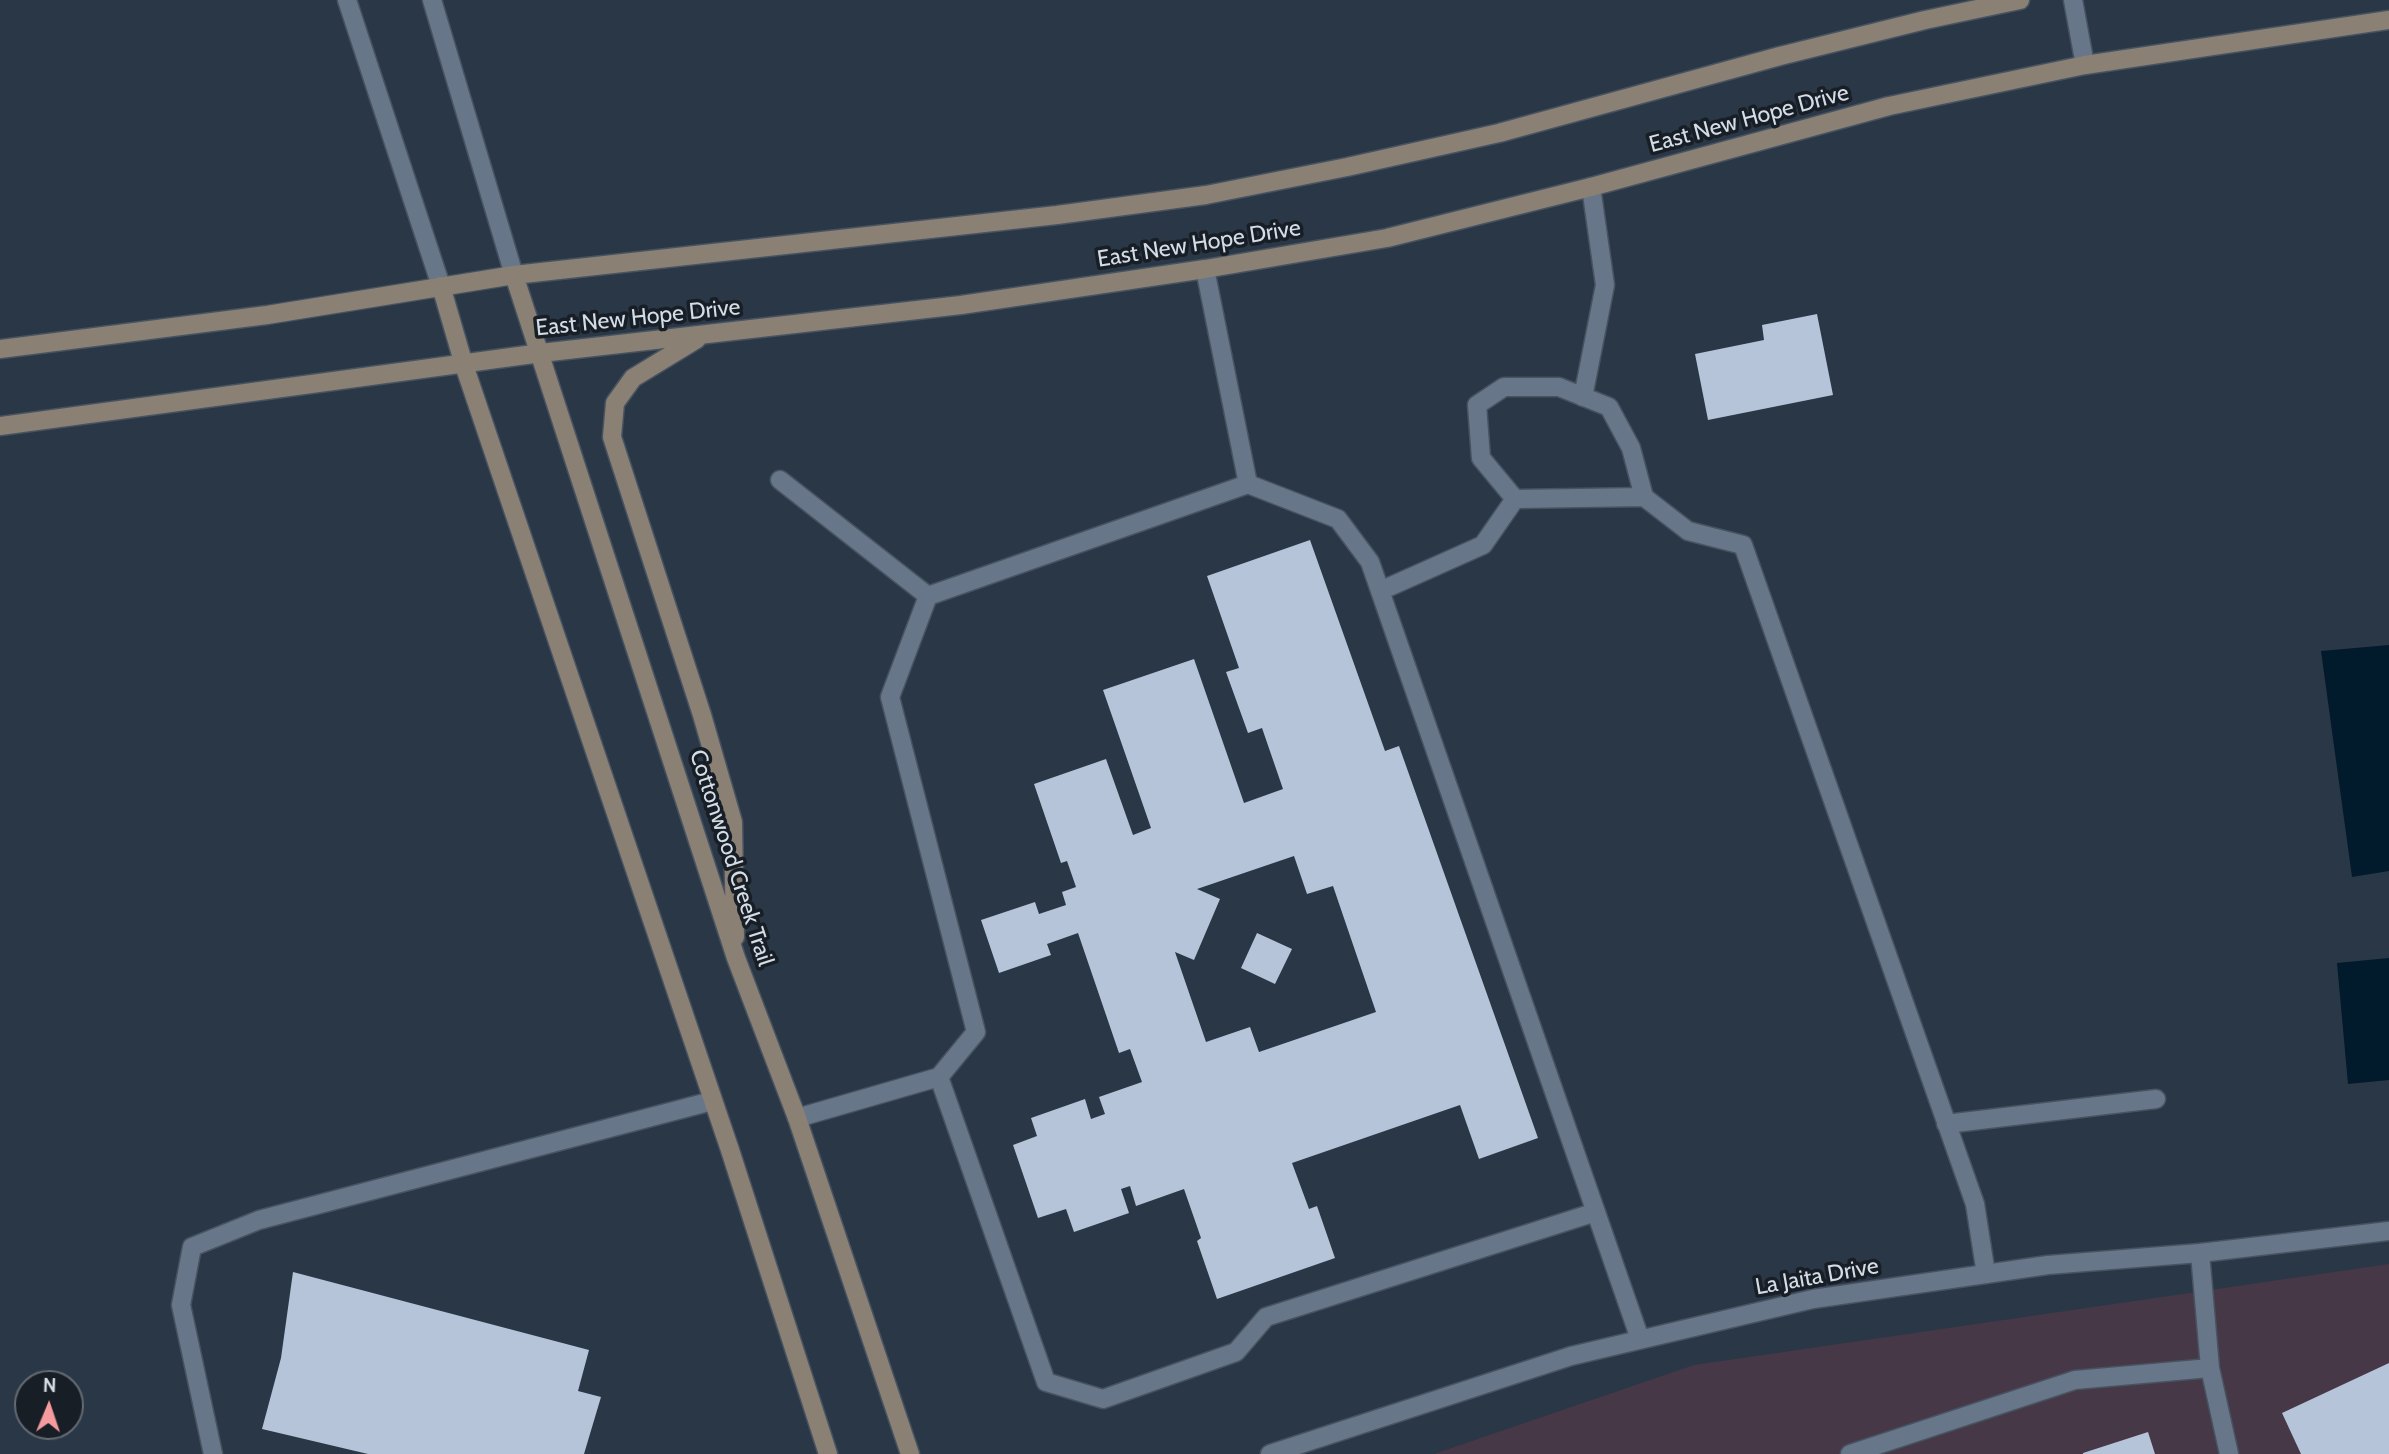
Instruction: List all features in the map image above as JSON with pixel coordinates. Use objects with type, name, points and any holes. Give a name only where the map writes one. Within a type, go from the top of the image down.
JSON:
[{"type":"street","points":[[346,0],[441,286],[464,365],[828,1454]]},
{"type":"street","points":[[432,0],[514,275]]},
{"type":"street","name":"East New Hope Drive","points":[[0,349],[267,315],[514,275],[1057,215],[1206,195],[1499,133],[1780,56],[1924,20],[2020,0]]},
{"type":"street","points":[[2073,0],[2085,65]]},
{"type":"street","name":"East New Hope Drive","points":[[0,426],[464,365],[541,352],[961,305],[1205,269],[1387,238],[1591,187],[1889,106],[2085,65],[2389,20]]},
{"type":"street","points":[[1583,397],[1605,285],[1591,187]]},
{"type":"street","points":[[1205,269],[1248,484]]},
{"type":"street","name":"Cottonwood Creek Trail","points":[[514,275],[736,958],[797,1118],[910,1454]]},
{"type":"street","points":[[701,336],[633,378],[615,403],[612,438],[702,715],[733,822],[736,958]]},
{"type":"street","points":[[1516,499],[1481,458],[1477,405],[1504,387],[1559,387],[1609,407],[1631,448],[1644,497],[1688,531],[1743,545],[1975,1204],[1986,1274]]},
{"type":"street","points":[[780,480],[928,596]]},
{"type":"street","points":[[928,596],[1248,484],[1338,519],[1370,562],[1640,1339]]},
{"type":"street","points":[[1516,499],[1644,497]]},
{"type":"street","points":[[1380,591],[1483,545],[1516,499]]},
{"type":"street","points":[[797,1118],[939,1077],[976,1032],[890,697],[928,596]]},
{"type":"street","points":[[939,1077],[1046,1382],[1103,1399],[1236,1352],[1266,1317],[1596,1212]]},
{"type":"street","points":[[1946,1124],[2156,1099]]},
{"type":"street","points":[[213,1454],[181,1305],[192,1247],[259,1220],[712,1101]]},
{"type":"street","name":"La Jaita Drive","points":[[1270,1454],[1571,1356],[1813,1299],[2048,1265],[2200,1252],[2389,1231]]},
{"type":"street","points":[[2200,1252],[2210,1368],[2229,1454]]},
{"type":"street","points":[[1850,1454],[2075,1380],[2210,1368]]},
{"type":"shaded area","points":[[2389,1264],[2389,1454],[1434,1454],[1694,1365]]},
{"type":"water","points":[[2389,645],[2389,871],[2352,877],[2321,651]]},
{"type":"water","points":[[2389,958],[2389,1080],[2348,1084],[2337,963]]},
{"type":"building","points":[[1817,314],[1833,395],[1708,420],[1695,354],[1764,340],[1762,325]]},
{"type":"building","points":[[1310,540],[1385,751],[1399,746],[1538,1138],[1479,1159],[1460,1105],[1292,1163],[1309,1209],[1317,1206],[1335,1258],[1217,1299],[1197,1241],[1201,1238],[1184,1189],[1136,1206],[1130,1186],[1121,1189],[1129,1213],[1074,1232],[1066,1209],[1038,1218],[1013,1145],[1037,1136],[1031,1118],[1085,1099],[1091,1119],[1105,1114],[1099,1097],[1142,1082],[1130,1049],[1119,1053],[1078,933],[1047,944],[1051,955],[999,973],[981,920],[1035,902],[1039,914],[1066,905],[1062,892],[1076,887],[1067,861],[1061,863],[1034,784],[1106,759],[1133,835],[1151,828],[1103,690],[1194,659],[1244,803],[1283,789],[1262,728],[1248,733],[1226,672],[1239,668],[1207,576]],"holes":[[[1294,856],[1307,894],[1333,886],[1376,1012],[1259,1052],[1250,1027],[1206,1042],[1175,952],[1194,960],[1220,899],[1197,889]]]},
{"type":"building","points":[[1257,933],[1292,949],[1275,984],[1241,968]]},
{"type":"building","points":[[293,1272],[589,1350],[578,1391],[601,1397],[584,1454],[368,1454],[262,1429],[281,1358]]},
{"type":"building","points":[[2389,1363],[2389,1454],[2301,1454],[2282,1413]]},
{"type":"building","points":[[2148,1432],[2155,1454],[2083,1454],[2083,1453]]}]
